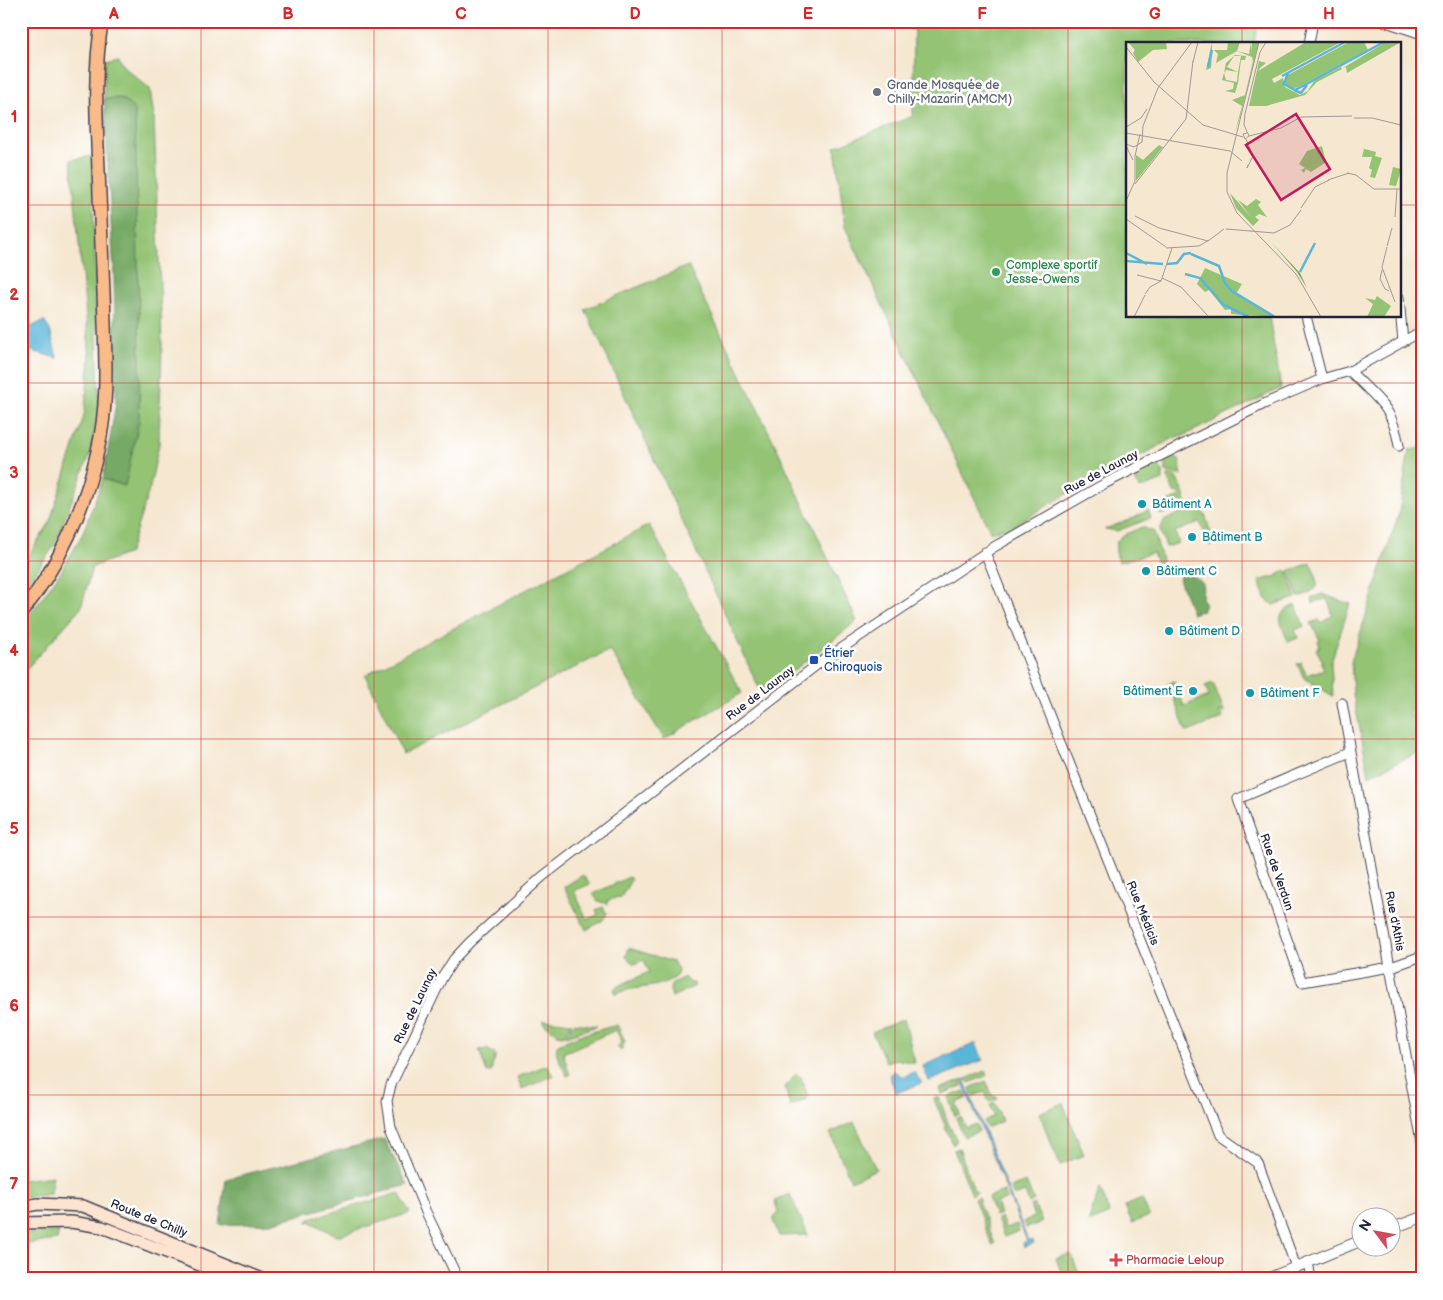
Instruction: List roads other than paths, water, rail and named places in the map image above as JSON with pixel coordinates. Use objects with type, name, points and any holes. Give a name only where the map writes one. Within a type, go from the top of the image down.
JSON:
[{"type":"main road","points":[[21,612],[46,578],[67,540],[86,495],[99,448],[104,408],[106,361],[96,97],[102,21]]},
{"type":"main road","name":"Route de Chilly","points":[[21,1207],[38,1204],[84,1206],[262,1279]]},
{"type":"main road","name":"Route de Chilly","points":[[21,1223],[72,1222],[102,1227],[236,1279]]},
{"type":"street","points":[[1309,42],[1313,21]]},
{"type":"street","points":[[1383,21],[1422,34]]},
{"type":"street","points":[[1400,308],[1403,342]]},
{"type":"street","points":[[1307,318],[1322,379]]},
{"type":"street","name":"Rue de Launay","points":[[458,1279],[390,1127],[387,1106],[391,1085],[442,978],[454,959],[542,877],[774,697],[838,650],[985,552],[1104,484],[1175,448],[1322,379],[1350,370],[1422,331]]},
{"type":"street","points":[[1350,370],[1383,402],[1392,419],[1399,446]]},
{"type":"street","name":"Rue Médicis","points":[[985,552],[1218,1135],[1258,1163],[1296,1267]]},
{"type":"street","name":"Rue d'Athis","points":[[1342,703],[1422,1143]]},
{"type":"street","name":"Rue de Verdun","points":[[1350,752],[1238,799],[1302,982],[1391,967]]},
{"type":"street","points":[[1391,967],[1422,956]]},
{"type":"street","points":[[1400,1225],[1422,1217]]},
{"type":"street","points":[[1267,1279],[1350,1245]]},
{"type":"street","points":[[1308,1262],[1311,1279]]},
{"type":"water","points":[[44,321],[50,330],[57,358],[21,348],[21,331]]},
{"type":"water","points":[[976,1043],[983,1060],[929,1081],[923,1066]]},
{"type":"water","points":[[894,1071],[903,1077],[914,1072],[922,1083],[896,1093],[889,1075]]},
{"type":"water","points":[[965,1082],[1028,1241],[1033,1240],[1034,1243],[1024,1247],[1023,1243],[1027,1241],[963,1083]]},
{"type":"place","name":"Grande Mosquée de Chilly-Mazarin (AMCM)","points":[[877,92]]},
{"type":"place","name":"Complexe sportif Jesse-Owens","points":[[996,272]]},
{"type":"place","name":"Bâtiment A","points":[[1142,504]]},
{"type":"place","name":"Bâtiment B","points":[[1192,537]]},
{"type":"place","name":"Bâtiment C","points":[[1146,571]]},
{"type":"place","name":"Bâtiment D","points":[[1169,631]]},
{"type":"place","name":"Étrier Chiroquois","points":[[814,660]]},
{"type":"place","name":"Bâtiment E","points":[[1193,691]]},
{"type":"place","name":"Bâtiment F","points":[[1250,693]]},
{"type":"place","name":"Pharmacie Leloup","points":[[1116,1260]]}]
